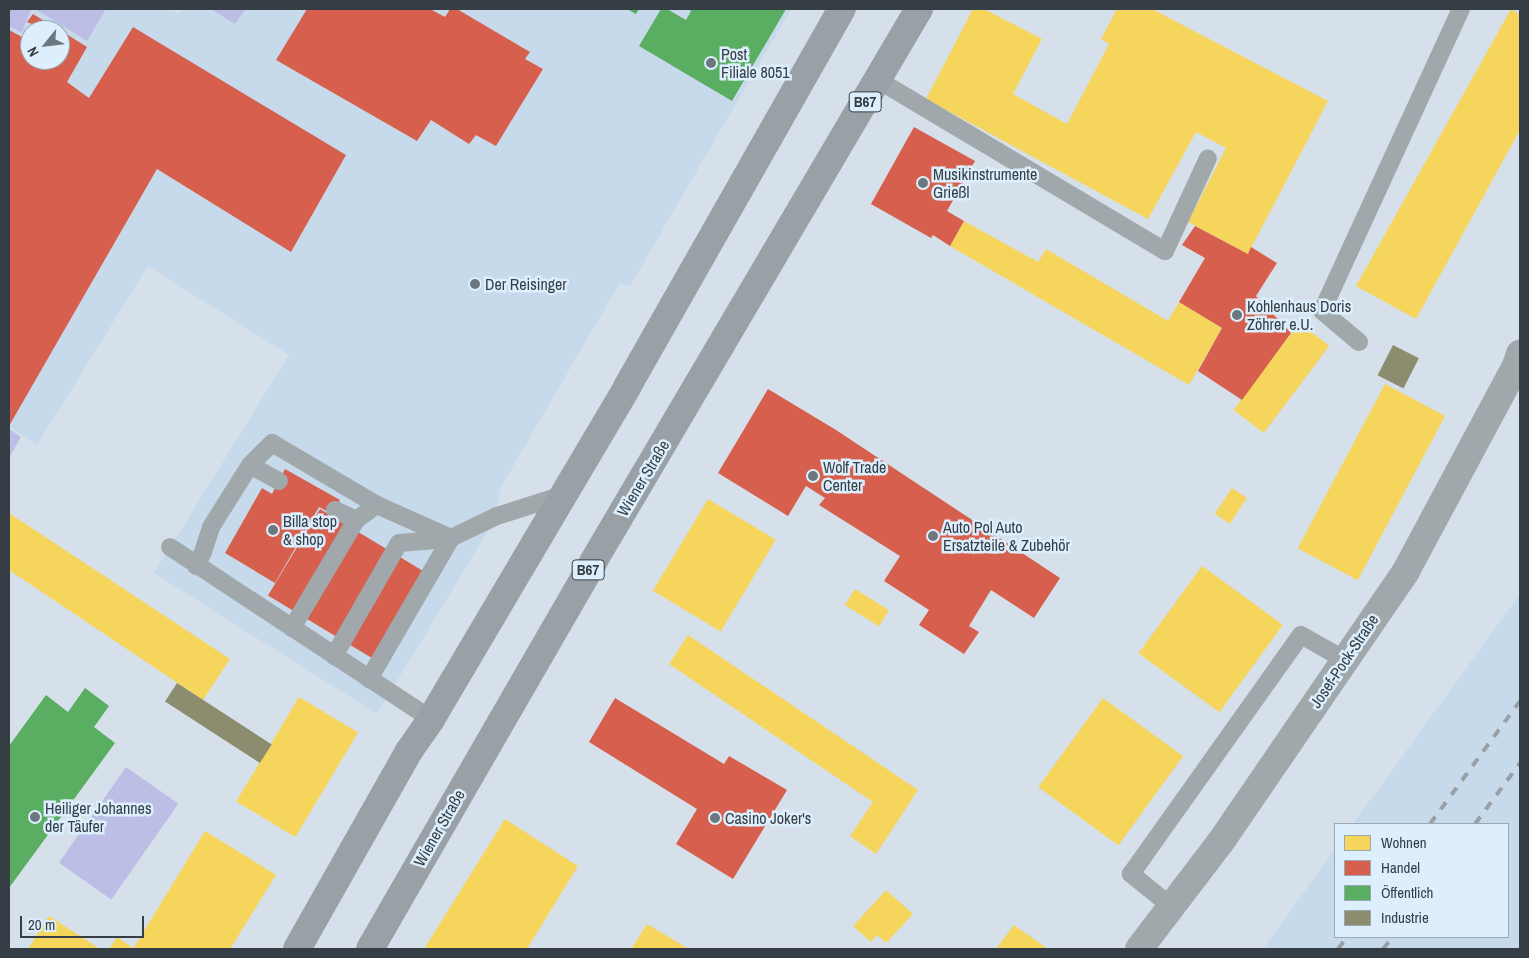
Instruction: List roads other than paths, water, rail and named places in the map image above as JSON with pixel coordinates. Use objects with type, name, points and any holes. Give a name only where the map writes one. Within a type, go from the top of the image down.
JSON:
[{"type":"main road","points":[[297,949],[409,751],[431,719],[724,219],[842,9]]},
{"type":"main road","name":"Wiener Straße","points":[[370,949],[593,562],[919,9]]},
{"type":"street","name":"Josef-Pock-Straße","points":[[1139,949],[1222,840],[1406,571],[1516,366],[1520,354]]},
{"type":"lane","points":[[1359,342],[1322,311],[1461,9]]},
{"type":"lane","points":[[878,80],[1165,251],[1208,158]]},
{"type":"lane","points":[[196,566],[203,552],[211,527],[250,465],[272,443],[377,505],[451,538]]},
{"type":"lane","points":[[250,465],[279,481]]},
{"type":"lane","points":[[334,656],[399,543],[451,538],[497,516],[563,495]]},
{"type":"lane","points":[[292,628],[356,520],[377,505]]},
{"type":"lane","points":[[335,510],[356,520]]},
{"type":"lane","points":[[369,679],[451,538]]},
{"type":"lane","points":[[170,547],[196,566],[431,719]]},
{"type":"lane","points":[[1172,907],[1131,874],[1301,635],[1345,660]]},
{"type":"railway","points":[[1431,823],[1520,701]]},
{"type":"railway","points":[[1476,823],[1520,763]]},
{"type":"railway","points":[[1338,949],[1346,938]]},
{"type":"railway","points":[[1383,949],[1392,938]]},
{"type":"place","name":"Post Filiale 8051","points":[[711,63]]},
{"type":"place","name":"Musikinstrumente Grießl","points":[[923,183]]},
{"type":"place","name":"Der Reisinger","points":[[475,284]]},
{"type":"place","name":"Kohlenhaus Doris Zöhrer e.U.","points":[[1237,315]]},
{"type":"place","name":"Wolf Trade Center","points":[[813,476]]},
{"type":"place","name":"Billa stop & shop","points":[[273,530]]},
{"type":"place","name":"Auto Pol Auto Ersatzteile & Zubehör","points":[[933,536]]},
{"type":"place","name":"Heiliger Johannes der Täufer","points":[[35,817]]},
{"type":"place","name":"Casino Joker's","points":[[715,818]]}]
